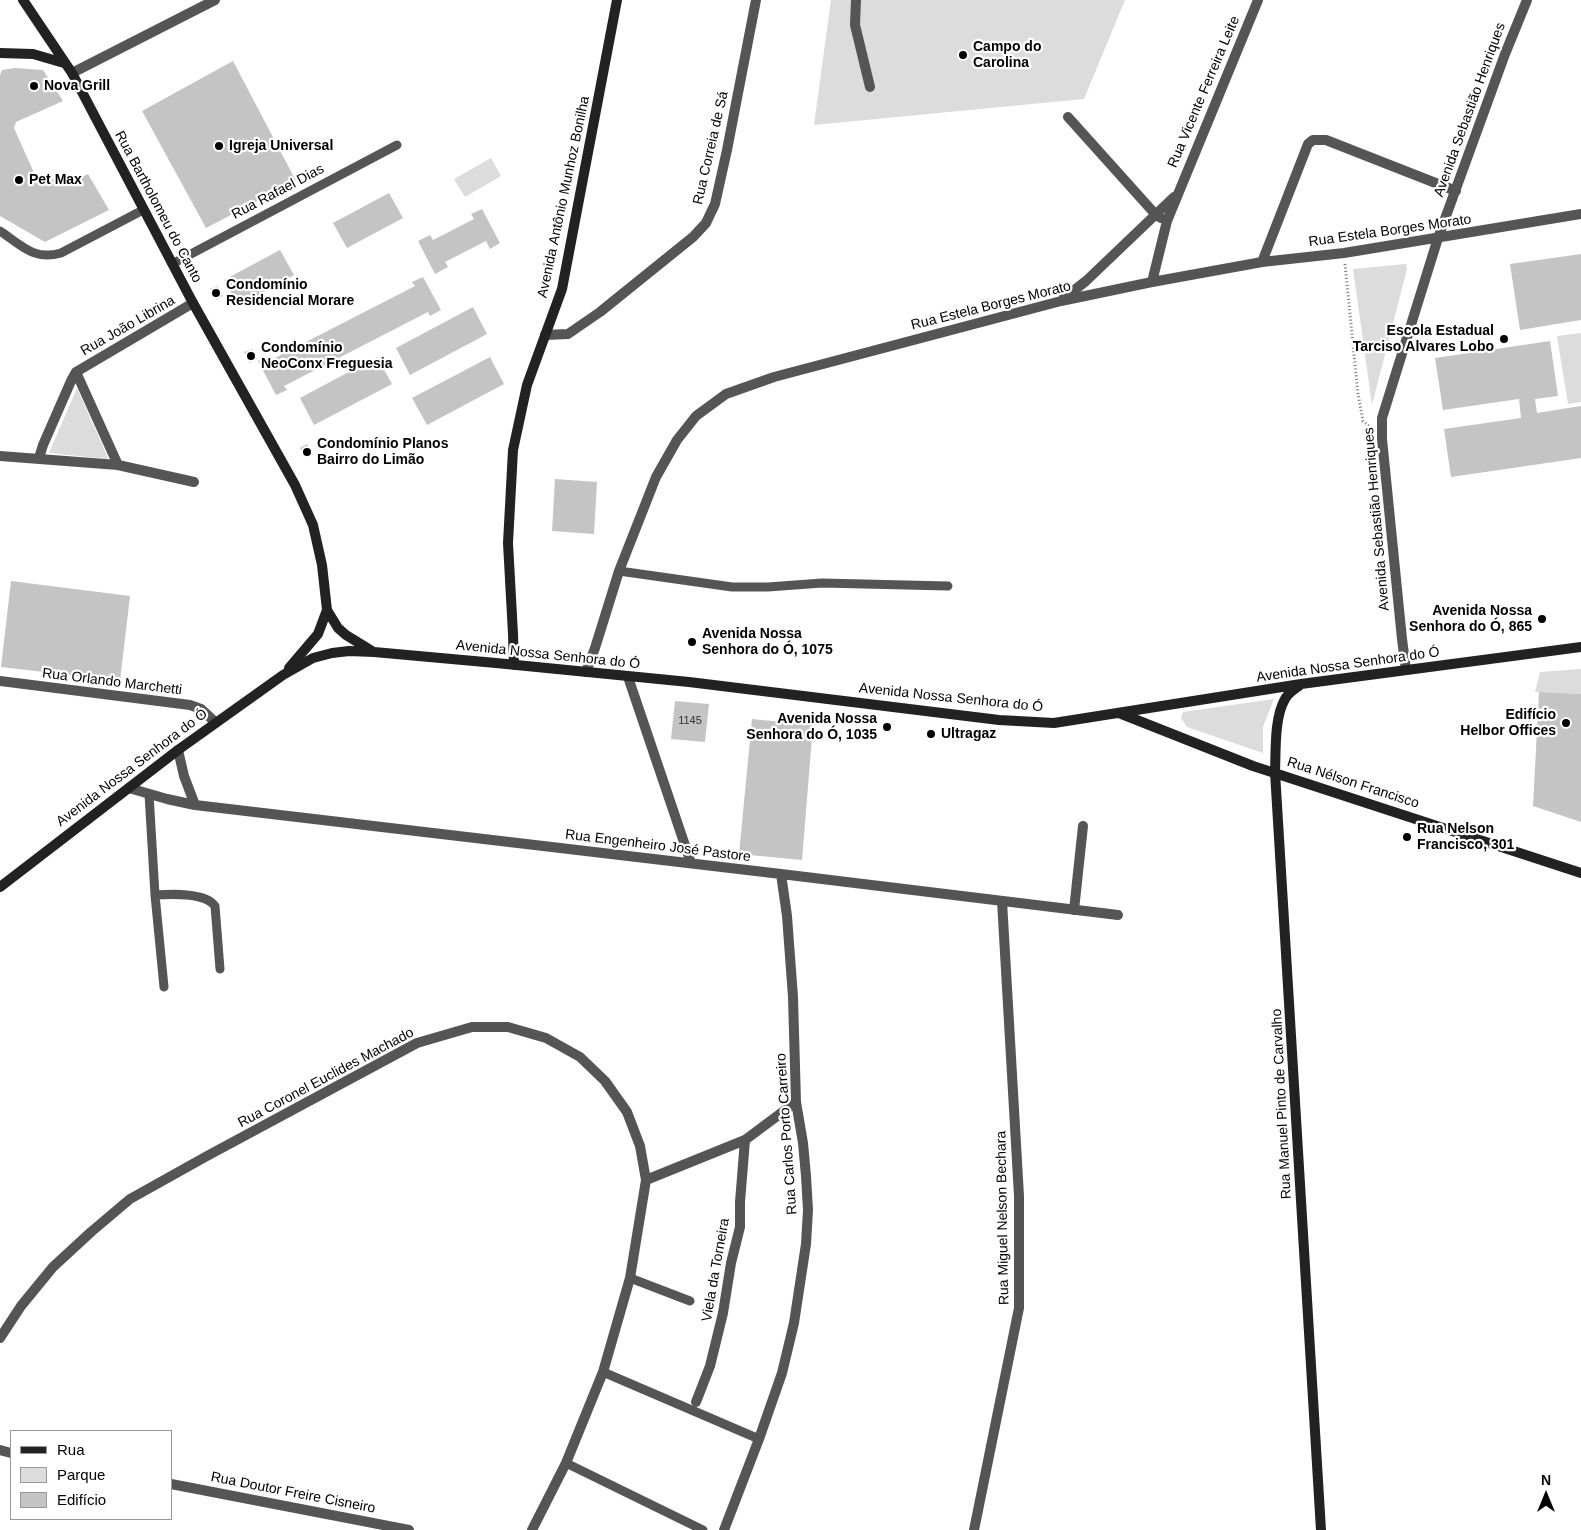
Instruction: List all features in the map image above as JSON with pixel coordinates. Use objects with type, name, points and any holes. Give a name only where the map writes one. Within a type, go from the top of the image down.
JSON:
[{"type":"main road","name":"Rua Bartholomeu do Canto","points":[[23,0],[72,73],[193,304],[295,485],[313,525],[322,565],[327,610]]},
{"type":"main road","name":"Avenida Antônio Munhoz Bonilha","points":[[514,666],[514,634],[508,543],[513,450],[527,386],[562,289],[617,0]]},
{"type":"main road","points":[[0,53],[33,54],[64,63]]},
{"type":"main road","name":"Avenida Nossa Senhora do Ó","points":[[327,610],[338,628],[374,652]]},
{"type":"main road","name":"Avenida Nossa Senhora do Ó","points":[[283,675],[318,634],[327,610]]},
{"type":"main road","name":"Avenida Nossa Senhora do Ó","points":[[0,887],[215,722],[283,675],[313,658],[332,653],[349,651],[374,652],[586,672],[999,720],[1054,723],[1300,684],[1581,647]]},
{"type":"main road","name":"Rua Manuel Pinto de Carvalho","points":[[1300,684],[1286,697],[1280,712],[1276,738],[1275,772],[1321,1530]]},
{"type":"main road","name":"Rua Nélson Francisco","points":[[1118,713],[1253,766],[1581,873]]},
{"type":"street","points":[[72,73],[215,0]]},
{"type":"street","name":"Rua Correia de Sá","points":[[545,335],[568,334],[600,312],[692,237],[706,222],[715,204],[756,0]]},
{"type":"street","points":[[856,0],[855,24],[870,87]]},
{"type":"street","name":"Rua Vicente Ferreira Leite","points":[[1152,282],[1167,221],[1258,0]]},
{"type":"street","name":"Avenida Sebastião Henriques","points":[[1406,670],[1382,439],[1382,418],[1438,238],[1526,0]]},
{"type":"street","points":[[1068,117],[1156,215],[1167,221]]},
{"type":"street","points":[[1262,262],[1308,144],[1313,140],[1326,140],[1346,147],[1456,191]]},
{"type":"street","name":"Rua Vicente Ferreira Leite","points":[[1061,301],[1086,281],[1177,195]]},
{"type":"street","name":"Rua Estela Borges Morato","points":[[586,672],[619,570],[656,478],[677,440],[696,416],[726,394],[774,377],[1061,301],[1262,262],[1344,253],[1581,214]]},
{"type":"street","name":"Rua João Librina","points":[[39,458],[43,444],[76,372],[193,304]]},
{"type":"street","name":"Rua João Librina","points":[[76,372],[118,465]]},
{"type":"street","points":[[0,456],[118,465],[194,482]]},
{"type":"street","points":[[628,677],[691,863]]},
{"type":"street","name":"Rua Orlando Marchetti","points":[[0,681],[190,705],[201,709],[215,722]]},
{"type":"street","points":[[178,750],[184,776],[195,805]]},
{"type":"street","name":"Rua Engenheiro José Pastore","points":[[129,788],[195,805],[691,863],[1118,916]]},
{"type":"street","points":[[1074,910],[1083,826]]},
{"type":"street","name":"Rua Carlos Porto Carreiro","points":[[724,1530],[782,1373],[794,1323],[806,1244],[808,1210],[806,1176],[796,1102],[793,997],[787,916],[781,874]]},
{"type":"street","name":"Rua Miguel Nelson Bechara","points":[[974,1530],[1019,1308],[1019,1196],[1002,901]]},
{"type":"street","name":"Rua Coronel Euclides Machado","points":[[0,1338],[21,1306],[54,1267],[91,1232],[130,1199],[214,1152],[417,1043],[472,1027],[508,1027],[546,1038],[580,1057],[606,1081],[627,1112],[640,1146],[646,1180],[630,1278],[603,1372],[566,1463],[532,1530]]},
{"type":"street","points":[[646,1180],[744,1140],[796,1102]]},
{"type":"street","name":"Viela da Torneira","points":[[696,1402],[710,1366],[723,1313],[731,1264],[740,1227],[744,1140]]},
{"type":"street","name":"Rua Doutor Freire Cisneiro","points":[[172,1484],[409,1530]]},
{"type":"lane","name":"Rua Rafael Dias","points":[[172,264],[397,145]]},
{"type":"lane","points":[[0,231],[35,254],[51,256],[61,253],[143,210]]},
{"type":"lane","points":[[619,570],[732,588],[768,588],[822,583],[948,586]]},
{"type":"lane","points":[[149,794],[155,895],[164,987]]},
{"type":"lane","points":[[155,895],[200,896],[215,906],[220,969]]},
{"type":"lane","points":[[630,1278],[690,1301]]},
{"type":"lane","points":[[603,1372],[759,1439]]},
{"type":"lane","points":[[566,1463],[703,1530]]},
{"type":"path","points":[[1344,253],[1358,394],[1363,421],[1382,439]]},
{"type":"green space","name":"Campo do Carolina","points":[[831,0],[1125,0],[1084,99],[814,125]]},
{"type":"green space","points":[[491,158],[501,176],[465,197],[454,179]]},
{"type":"green space","points":[[1406,264],[1407,269],[1372,405],[1353,269]]},
{"type":"green space","points":[[1581,333],[1581,402],[1568,404],[1557,336]]},
{"type":"green space","points":[[77,388],[105,451],[108,459],[49,453]]},
{"type":"green space","points":[[1581,669],[1581,694],[1535,692],[1540,672]]},
{"type":"green space","points":[[1274,699],[1263,727],[1263,753],[1187,727],[1181,718],[1183,712]]},
{"type":"building","name":"Igreja Universal","points":[[233,61],[296,181],[206,228],[142,111]]},
{"type":"building","name":"Pet Max","points":[[15,68],[43,70],[63,101],[16,122],[14,128],[39,184],[60,176],[67,185],[88,174],[109,210],[45,242],[0,216],[0,75],[2,70]]},
{"type":"building","points":[[389,193],[403,218],[347,248],[333,223]]},
{"type":"building","points":[[482,209],[500,243],[490,249],[486,241],[445,262],[448,267],[435,274],[418,241],[430,235],[433,240],[474,219],[471,214]]},
{"type":"building","points":[[280,250],[294,275],[238,306],[224,280]]},
{"type":"building","points":[[1581,254],[1581,320],[1520,330],[1510,264]]},
{"type":"building","points":[[423,277],[441,310],[430,316],[428,312],[284,386],[287,390],[276,395],[258,361],[269,356],[271,360],[415,286],[412,282]]},
{"type":"building","name":"Condomínio Residencial Morare","points":[[217,286],[223,296],[216,300],[210,289]]},
{"type":"building","points":[[473,307],[487,334],[410,375],[396,348]]},
{"type":"building","points":[[1550,341],[1558,396],[1535,399],[1537,413],[1581,406],[1581,458],[1451,477],[1444,429],[1521,418],[1519,399],[1443,410],[1435,358]]},
{"type":"building","name":"Condomínio NeoConx Freguesia","points":[[252,349],[257,359],[250,363],[244,352]]},
{"type":"building","points":[[377,357],[392,384],[314,425],[300,398]]},
{"type":"building","points":[[490,357],[504,384],[427,425],[412,398]]},
{"type":"building","name":"Condomínio Planos Bairro do Limão","points":[[307,444],[313,455],[305,458],[300,448]]},
{"type":"building","points":[[555,479],[597,482],[594,534],[552,531]]},
{"type":"building","points":[[11,581],[130,596],[120,681],[1,667]]},
{"type":"building","points":[[1539,692],[1581,694],[1581,822],[1533,806]]},
{"type":"building","points":[[675,701],[709,704],[705,742],[671,739]]},
{"type":"building","points":[[752,719],[813,725],[802,860],[739,854]]},
{"type":"place","name":"Campo do Carolina","points":[[963,55]]},
{"type":"place","name":"Nova Grill","points":[[34,86]]},
{"type":"place","name":"Igreja Universal","points":[[219,146]]},
{"type":"place","name":"Pet Max","points":[[19,180]]},
{"type":"place","name":"Condomínio Residencial Morare","points":[[216,293]]},
{"type":"place","name":"Escola Estadual Tarciso Alvares Lobo","points":[[1504,339]]},
{"type":"place","name":"Condomínio NeoConx Freguesia","points":[[251,356]]},
{"type":"place","name":"Condomínio Planos Bairro do Limão","points":[[307,452]]},
{"type":"place","name":"Avenida Nossa Senhora do Ó, 865","points":[[1542,619]]},
{"type":"place","name":"Avenida Nossa Senhora do Ó, 1075","points":[[692,642]]},
{"type":"place","name":"Edifício Helbor Offices","points":[[1566,723]]},
{"type":"place","name":"Avenida Nossa Senhora do Ó, 1035","points":[[887,727]]},
{"type":"place","name":"Ultragaz","points":[[931,734]]},
{"type":"place","name":"Rua Nelson Francisco, 301","points":[[1407,837]]}]
